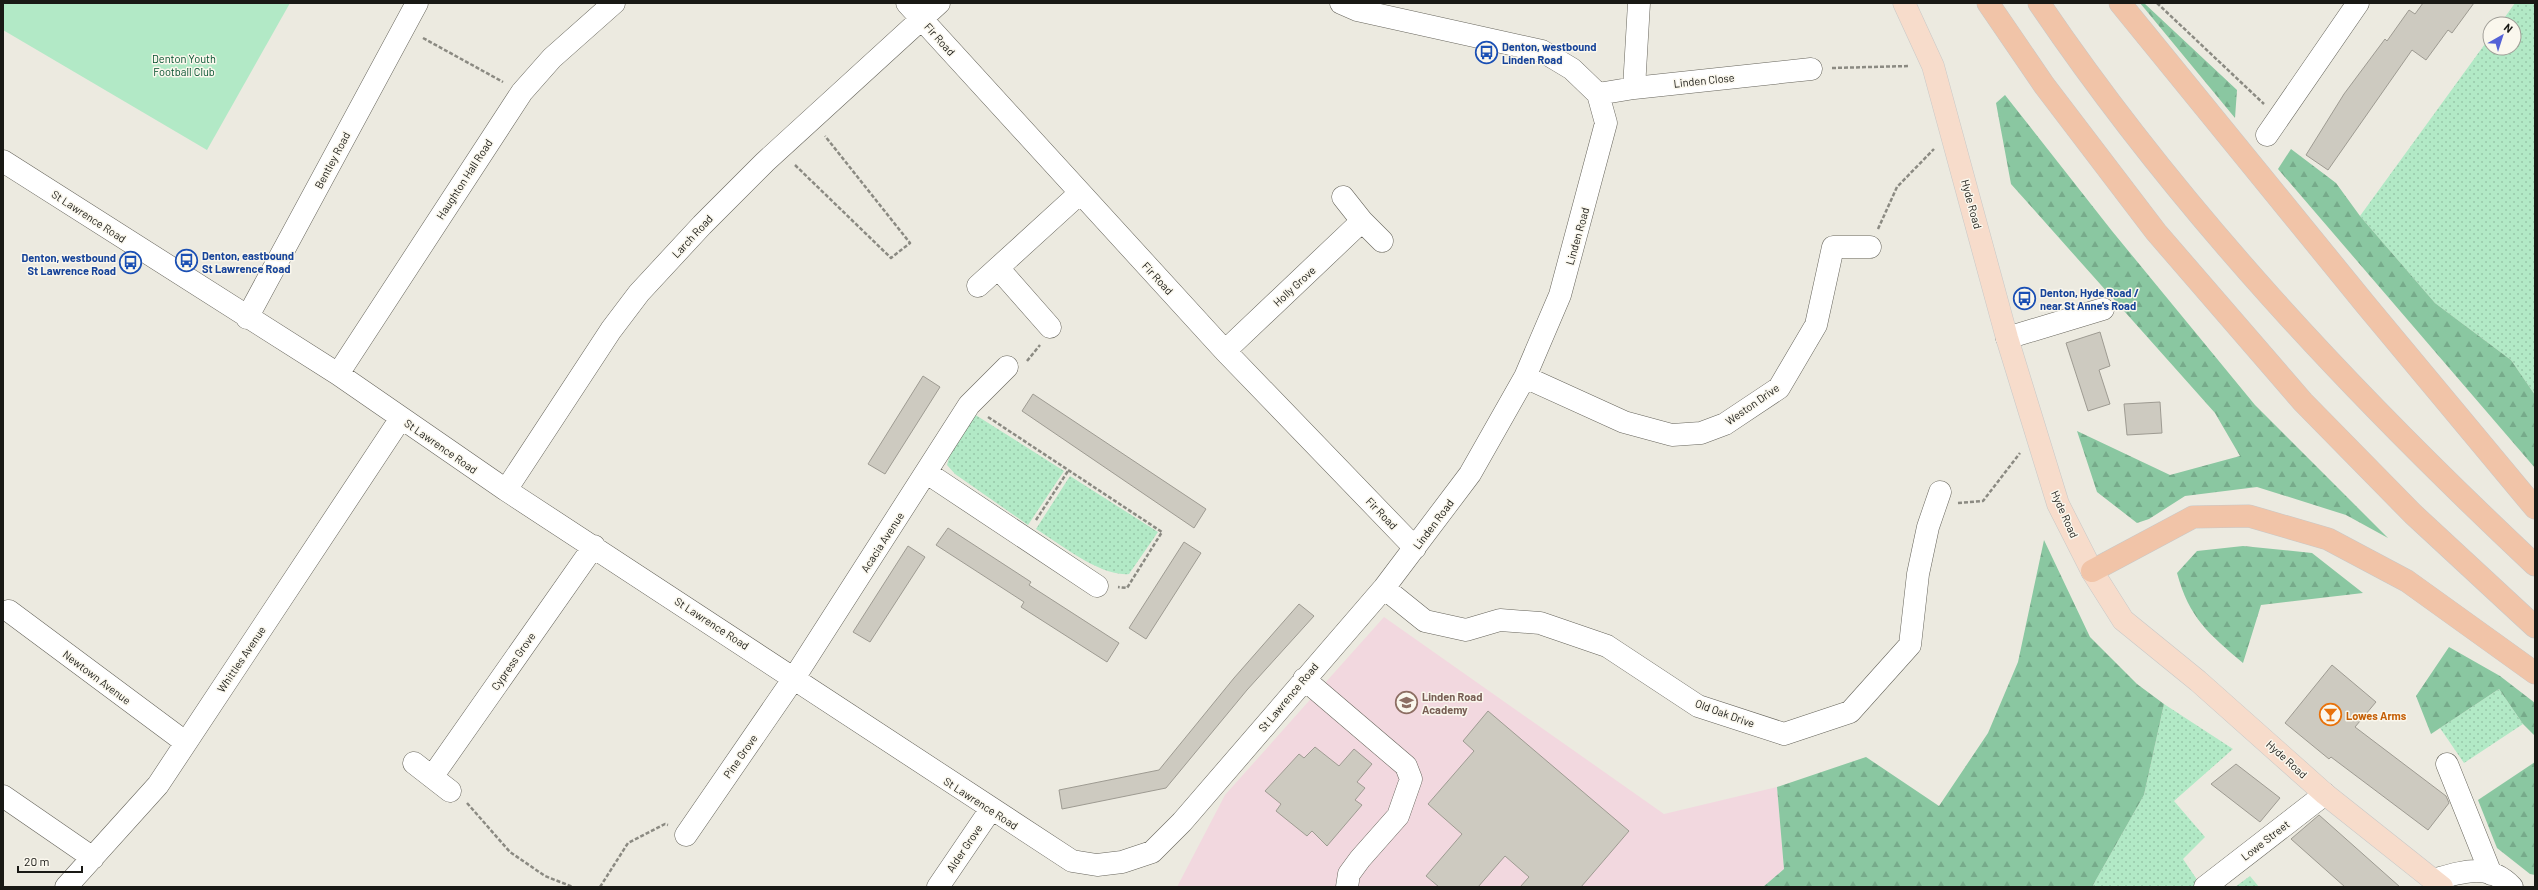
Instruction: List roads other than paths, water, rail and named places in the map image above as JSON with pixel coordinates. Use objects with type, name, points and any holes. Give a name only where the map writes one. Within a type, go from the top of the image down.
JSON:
[{"type":"highway","points":[[1988,3],[2044,85],[2156,232],[2303,402],[2413,514],[2535,627]]},
{"type":"highway","points":[[2039,3],[2070,49],[2190,204],[2310,342],[2446,482],[2535,565]]},
{"type":"highway","points":[[2120,3],[2366,305],[2535,508]]},
{"type":"highway","points":[[2092,571],[2193,517],[2249,516],[2328,539],[2407,581],[2535,673]]},
{"type":"main road","name":"Hyde Road","points":[[1908,4],[1933,66],[1952,129],[2007,338],[2058,504],[2092,571],[2123,620],[2198,681],[2325,794],[2437,883]]},
{"type":"street","name":"Bentley Road","points":[[247,318],[416,3]]},
{"type":"street","name":"Haughton Hall Road","points":[[338,374],[522,92],[552,58],[614,3]]},
{"type":"street","points":[[914,11],[939,3]]},
{"type":"street","points":[[1341,3],[1357,10],[1542,51],[1572,69],[1598,94]]},
{"type":"street","points":[[1634,88],[1639,3]]},
{"type":"street","points":[[2273,126],[2358,3]]},
{"type":"street","name":"Larch Road","points":[[506,490],[611,330],[639,293],[702,225],[778,149],[811,119],[914,11]]},
{"type":"street","name":"Fir Road","points":[[914,11],[1225,351],[1416,548]]},
{"type":"street","name":"Linden Close","points":[[1598,94],[1634,88],[1811,69]]},
{"type":"street","name":"Linden Road","points":[[1377,595],[1416,548],[1470,474],[1525,377],[1560,295],[1591,185],[1606,123],[1598,94]]},
{"type":"street","name":"St Lawrence Road","points":[[3,161],[247,318],[338,374],[506,490],[594,546],[794,678],[990,810],[1072,861],[1097,865],[1122,862],[1152,852],[1182,822],[1377,595]]},
{"type":"street","points":[[978,286],[1080,193]]},
{"type":"street","points":[[1343,197],[1362,221],[1382,241]]},
{"type":"street","name":"Holly Grove","points":[[1225,351],[1362,221]]},
{"type":"street","name":"Weston Drive","points":[[1525,377],[1624,422],[1672,436],[1701,432],[1725,424],[1779,388],[1816,325],[1833,247],[1870,247]]},
{"type":"street","points":[[998,268],[1050,327]]},
{"type":"street","points":[[2007,338],[2103,309]]},
{"type":"street","name":"Acacia Avenue","points":[[794,678],[969,405],[1008,367]]},
{"type":"street","name":"Whittles Avenue","points":[[66,887],[158,785],[185,742],[401,418]]},
{"type":"street","points":[[926,473],[1097,586]]},
{"type":"street","name":"Old Oak Drive","points":[[1377,595],[1426,621],[1466,630],[1500,620],[1540,623],[1607,646],[1698,706],[1784,734],[1850,712],[1910,645],[1918,574],[1928,527],[1940,492]]},
{"type":"street","name":"Cypress Grove","points":[[432,777],[594,546]]},
{"type":"street","name":"Newtown Avenue","points":[[10,611],[185,742]]},
{"type":"street","name":"Pine Grove","points":[[686,835],[794,678]]},
{"type":"street","points":[[1304,679],[1406,766],[1411,779],[1398,816],[1360,859],[1349,874],[1347,887]]},
{"type":"street","points":[[414,763],[450,791]]},
{"type":"street","points":[[2447,764],[2490,874]]},
{"type":"street","name":"Lowe Street","points":[[2205,887],[2325,794]]},
{"type":"street","points":[[3,796],[93,858]]},
{"type":"street","name":"Alder Grove","points":[[938,887],[990,810]]},
{"type":"street","points":[[2437,883],[2470,870],[2502,876],[2512,887]]},
{"type":"place","name":"Denton, westbound Linden Road","points":[[1487,52]]},
{"type":"place","name":"Denton, eastbound St Lawrence Road","points":[[187,261]]},
{"type":"place","name":"Denton, westbound St Lawrence Road","points":[[131,263]]},
{"type":"place","name":"Denton, Hyde Road / near St Anne's Road","points":[[2024,298]]},
{"type":"place","name":"Linden Road Academy","points":[[1407,702]]},
{"type":"place","name":"Lowes Arms","points":[[2331,715]]},
{"type":"park label","name":"Denton Youth Football Club","points":[[184,64]]}]
